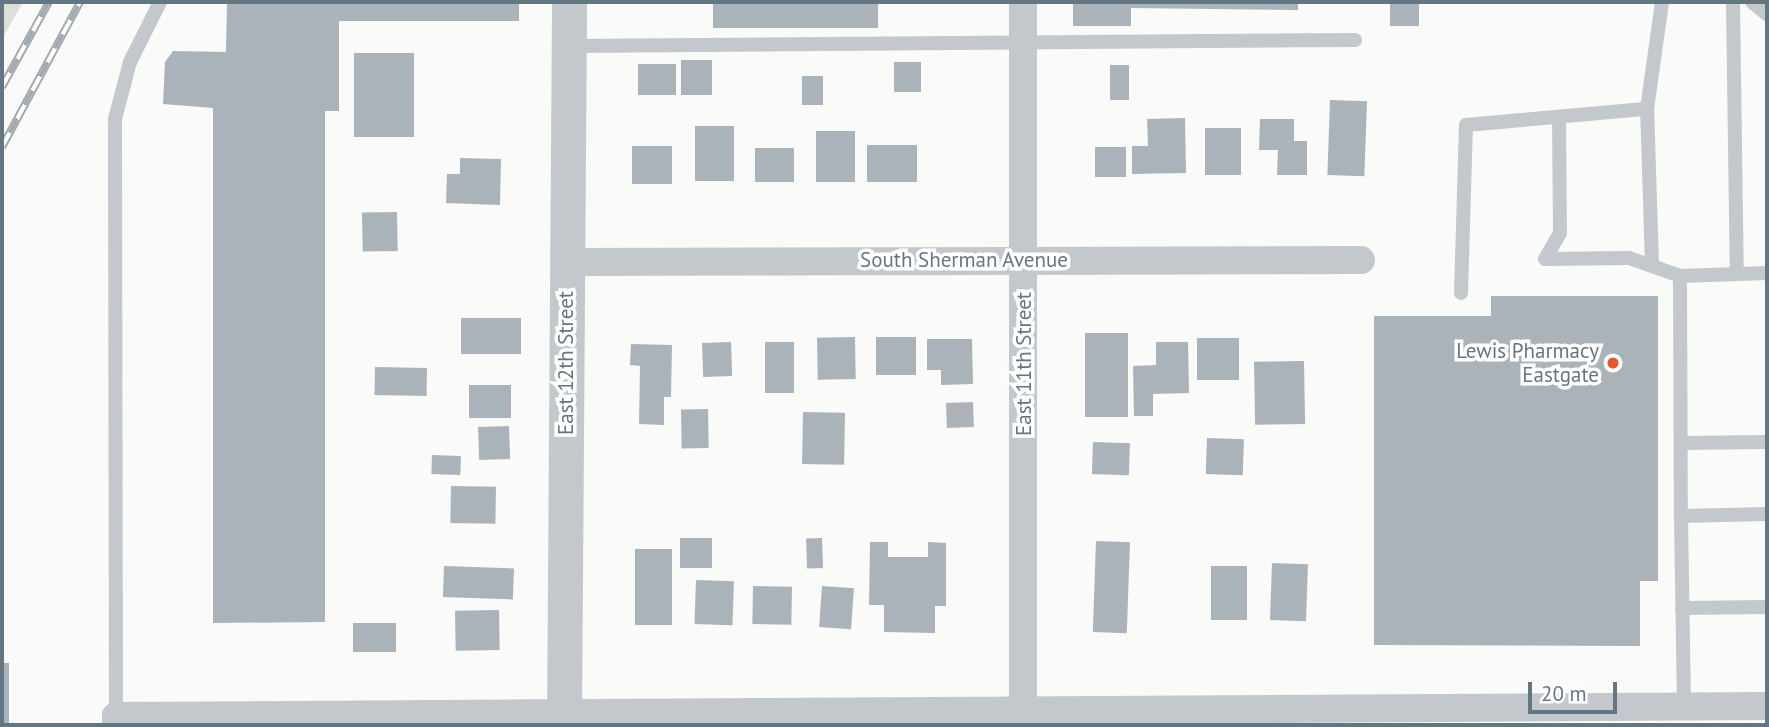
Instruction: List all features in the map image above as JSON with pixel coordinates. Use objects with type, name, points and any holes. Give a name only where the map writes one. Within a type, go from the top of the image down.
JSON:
[{"type":"street","name":"East 12th Street","points":[[564,720],[569,2]]},
{"type":"street","name":"East 11th Street","points":[[1023,2],[1024,717]]},
{"type":"street","name":"South Sherman Avenue","points":[[567,262],[1361,260]]},
{"type":"street","points":[[116,721],[1644,716],[1684,707],[1767,706]]},
{"type":"lane","points":[[116,721],[115,119],[131,62],[160,2]]},
{"type":"lane","points":[[1652,265],[1647,109],[1662,2]]},
{"type":"lane","points":[[1733,2],[1737,274]]},
{"type":"lane","points":[[1752,2],[1767,14]]},
{"type":"lane","points":[[568,46],[1023,45],[1355,40]]},
{"type":"lane","points":[[1461,293],[1466,125],[1647,109]]},
{"type":"lane","points":[[1559,117],[1560,233],[1545,259],[1629,258],[1680,276],[1767,273]]},
{"type":"lane","points":[[1680,276],[1684,707]]},
{"type":"lane","points":[[1681,443],[1767,442]]},
{"type":"lane","points":[[1681,516],[1767,514]]},
{"type":"lane","points":[[1682,608],[1767,607]]},
{"type":"shaded area","points":[[2,2],[23,2],[2,39]]},
{"type":"building","points":[[227,2],[519,2],[519,21],[339,21],[339,111],[325,111],[325,622],[213,623],[213,108],[163,104],[165,62],[173,51],[226,52]]},
{"type":"building","points":[[713,2],[878,2],[878,28],[713,28]]},
{"type":"building","points":[[1073,2],[1298,2],[1298,10],[1131,8],[1131,26],[1073,26]]},
{"type":"building","points":[[1390,2],[1419,2],[1419,26],[1390,26]]},
{"type":"building","points":[[354,53],[414,53],[414,137],[354,137]]},
{"type":"building","points":[[681,60],[712,60],[712,95],[681,95]]},
{"type":"building","points":[[894,62],[921,62],[921,92],[894,92]]},
{"type":"building","points":[[638,64],[676,64],[676,95],[638,95]]},
{"type":"building","points":[[1110,65],[1129,65],[1129,100],[1110,100]]},
{"type":"building","points":[[802,76],[823,76],[823,105],[802,105]]},
{"type":"building","points":[[1330,100],[1367,101],[1364,176],[1327,175]]},
{"type":"building","points":[[1185,118],[1186,173],[1132,174],[1132,146],[1148,146],[1147,119]]},
{"type":"building","points":[[1260,119],[1294,119],[1294,141],[1307,141],[1307,175],[1277,175],[1278,150],[1259,150]]},
{"type":"building","points":[[695,126],[734,126],[734,181],[695,181]]},
{"type":"building","points":[[1205,128],[1241,128],[1241,175],[1205,175]]},
{"type":"building","points":[[816,131],[855,131],[855,182],[816,182]]},
{"type":"building","points":[[867,145],[917,145],[917,182],[867,182]]},
{"type":"building","points":[[632,146],[672,146],[672,184],[632,184]]},
{"type":"building","points":[[1095,147],[1126,147],[1126,177],[1095,177]]},
{"type":"building","points":[[755,148],[794,148],[794,182],[755,182]]},
{"type":"building","points":[[460,158],[501,159],[500,205],[446,203],[447,174],[460,174]]},
{"type":"building","points":[[397,212],[398,251],[363,252],[362,213]]},
{"type":"building","points":[[1491,296],[1658,296],[1658,581],[1640,581],[1640,646],[1374,645],[1374,316],[1491,316]]},
{"type":"building","points":[[461,318],[521,318],[521,354],[461,354]]},
{"type":"building","points":[[1085,333],[1128,333],[1128,417],[1085,417]]},
{"type":"building","points":[[855,337],[856,379],[818,380],[817,338]]},
{"type":"building","points":[[876,337],[916,337],[916,375],[876,375]]},
{"type":"building","points":[[1197,338],[1239,338],[1239,380],[1197,380]]},
{"type":"building","points":[[927,339],[972,339],[973,384],[941,385],[941,370],[927,370]]},
{"type":"building","points":[[731,342],[732,376],[703,377],[702,343]]},
{"type":"building","points":[[765,342],[794,342],[794,393],[765,393]]},
{"type":"building","points":[[1156,342],[1188,342],[1189,393],[1153,394],[1153,416],[1134,416],[1133,366],[1156,365]]},
{"type":"building","points":[[631,344],[672,345],[671,397],[664,397],[664,425],[639,424],[640,366],[630,365]]},
{"type":"building","points":[[1304,361],[1305,424],[1255,425],[1254,362]]},
{"type":"building","points":[[375,367],[427,368],[427,396],[375,395]]},
{"type":"building","points":[[469,385],[511,385],[511,418],[469,418]]},
{"type":"building","points":[[973,402],[974,427],[947,428],[946,403]]},
{"type":"building","points":[[681,409],[708,409],[709,448],[682,448]]},
{"type":"building","points":[[803,412],[845,413],[844,465],[802,464]]},
{"type":"building","points":[[509,426],[510,459],[479,460],[478,427]]},
{"type":"building","points":[[1207,438],[1244,439],[1243,475],[1206,474]]},
{"type":"building","points":[[1093,442],[1130,443],[1129,475],[1092,474]]},
{"type":"building","points":[[432,455],[461,456],[460,475],[431,474]]},
{"type":"building","points":[[451,486],[496,487],[495,524],[450,523]]},
{"type":"building","points":[[680,538],[712,538],[712,568],[680,568]]},
{"type":"building","points":[[822,538],[823,568],[807,569],[806,539]]},
{"type":"building","points":[[1096,541],[1130,542],[1127,633],[1093,632]]},
{"type":"building","points":[[870,542],[888,542],[888,557],[928,557],[928,542],[946,543],[946,606],[935,606],[935,633],[884,632],[884,605],[869,605]]},
{"type":"building","points":[[635,549],[672,549],[672,625],[635,625]]},
{"type":"building","points":[[1272,563],[1308,564],[1306,621],[1270,620]]},
{"type":"building","points":[[444,566],[514,568],[513,599],[443,597]]},
{"type":"building","points":[[1211,566],[1247,566],[1247,620],[1211,620]]},
{"type":"building","points":[[696,580],[734,581],[732,625],[694,624]]},
{"type":"building","points":[[753,586],[792,587],[791,625],[752,624]]},
{"type":"building","points":[[822,586],[854,588],[851,629],[819,627]]},
{"type":"building","points":[[499,610],[500,650],[456,651],[455,611]]},
{"type":"building","points":[[353,623],[396,623],[396,652],[353,652]]},
{"type":"building","points":[[2,663],[9,663],[9,725],[2,725]]},
{"type":"railway","points":[[2,87],[49,2]]},
{"type":"railway","points":[[2,147],[80,2]]},
{"type":"place","name":"Lewis Pharmacy Eastgate","points":[[1613,363]]}]
